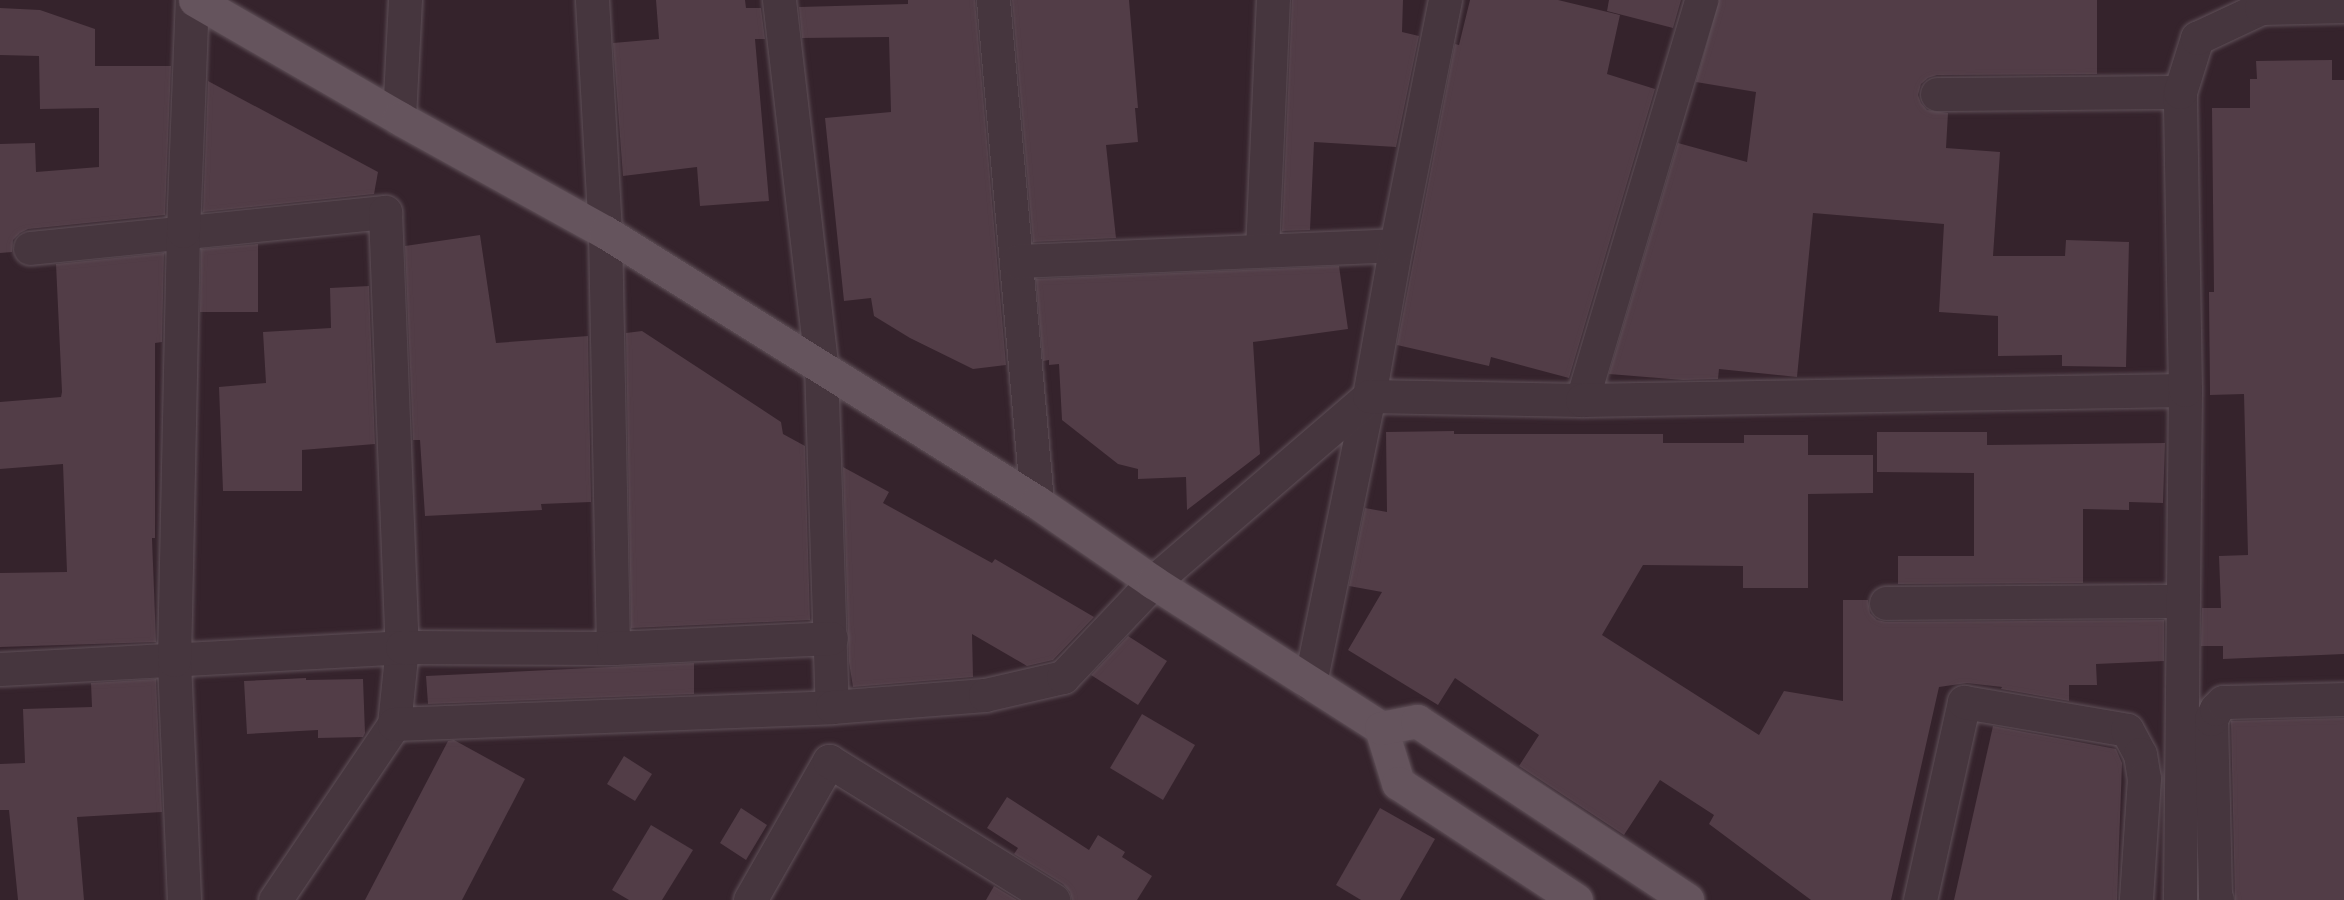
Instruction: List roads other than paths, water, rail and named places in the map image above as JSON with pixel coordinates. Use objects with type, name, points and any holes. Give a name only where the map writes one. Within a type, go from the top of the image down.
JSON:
[{"type":"main road","points":[[193,0],[605,232],[1037,501],[1153,582],[1381,728],[1398,783],[1576,900]]},
{"type":"main road","points":[[1381,728],[1417,721],[1687,900]]},
{"type":"street","points":[[184,900],[174,660],[183,231],[193,0]]},
{"type":"street","points":[[399,118],[405,0]]},
{"type":"street","points":[[592,0],[605,232],[613,648]]},
{"type":"street","points":[[778,0],[821,365],[832,707]]},
{"type":"street","points":[[993,0],[1037,501]]},
{"type":"street","points":[[1262,250],[1273,0]]},
{"type":"street","points":[[1310,683],[1369,396],[1396,245],[1445,0]]},
{"type":"street","points":[[1582,400],[1701,0]]},
{"type":"street","points":[[2180,900],[2185,390],[2180,92],[2197,38],[2261,8],[2344,6]]},
{"type":"street","points":[[1937,94],[2180,92]]},
{"type":"street","points":[[30,248],[385,212],[402,646],[393,724],[275,900]]},
{"type":"street","points":[[1017,261],[1396,245]]},
{"type":"street","points":[[393,724],[832,707],[985,695],[1063,676],[1153,582],[1369,396],[1582,400],[2185,390]]},
{"type":"street","points":[[1886,603],[2182,601]]},
{"type":"street","points":[[0,669],[402,646],[613,648],[831,638]]},
{"type":"street","points":[[2217,900],[2211,719],[2216,710],[2223,702],[2344,699]]},
{"type":"street","points":[[1920,900],[1964,702],[2127,730],[2140,753],[2144,778],[2136,900]]},
{"type":"street","points":[[750,900],[829,761],[1053,900]]}]
